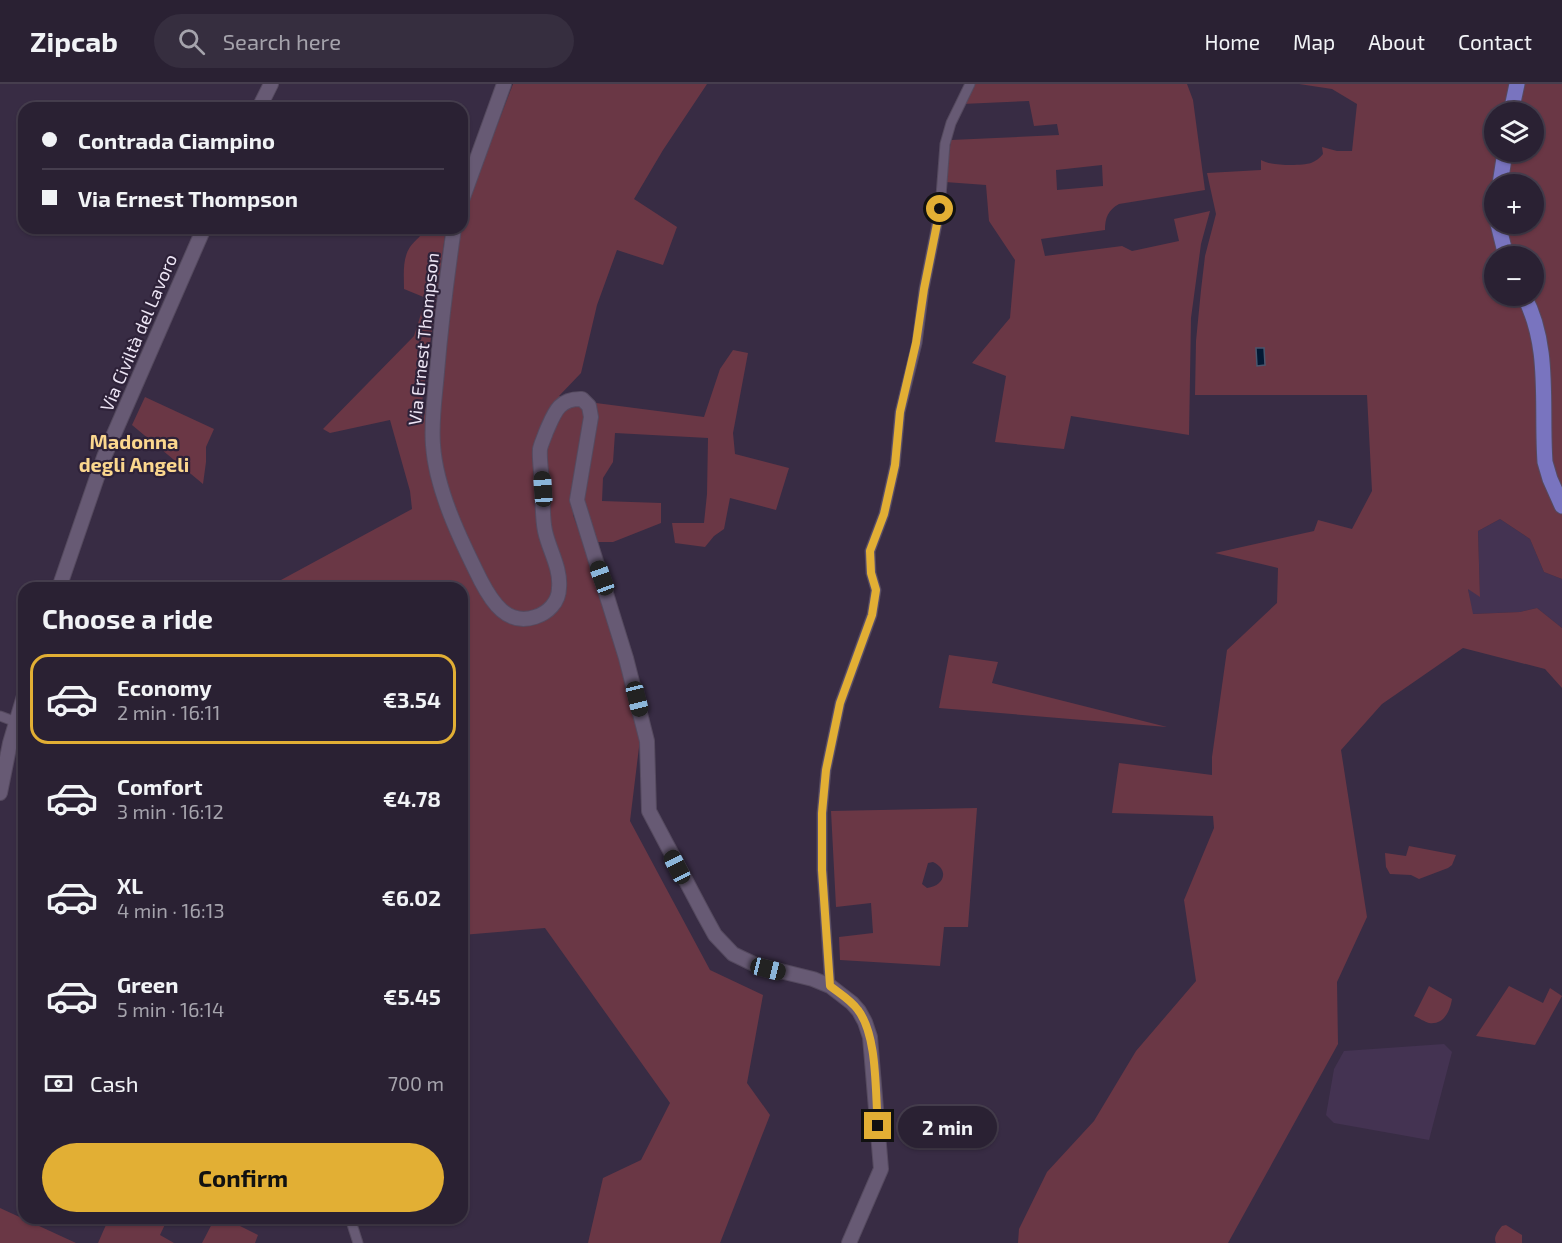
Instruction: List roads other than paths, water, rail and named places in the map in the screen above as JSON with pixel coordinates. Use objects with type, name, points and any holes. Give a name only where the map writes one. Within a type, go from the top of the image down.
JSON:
[{"type":"main road","points":[[1513,102],[1517,84]]},
{"type":"main road","points":[[1530,306],[1541,341],[1545,462],[1562,506]]},
{"type":"street","points":[[262,102],[271,84]]},
{"type":"street","points":[[468,183],[504,84]]},
{"type":"street","points":[[830,986],[822,870],[822,813],[826,770],[840,703],[872,615],[876,590],[871,573],[870,551],[884,514],[895,465],[900,412],[916,343],[940,209],[945,144],[951,123],[970,84]]},
{"type":"street","name":"Via Civiltà del Lavoro","points":[[61,582],[104,457],[201,234]]},
{"type":"street","name":"Via Ernest Thompson","points":[[453,234],[441,320],[433,414],[433,446],[450,511],[471,560],[496,607],[506,615],[523,619],[532,618],[548,610],[558,597],[559,580],[545,531],[540,448],[554,413],[562,403],[572,398],[582,399],[589,406],[591,417],[577,500],[623,647],[647,741],[649,811],[715,934],[733,954],[756,966],[813,979],[830,986],[852,1003],[865,1022],[873,1050],[881,1169],[849,1243]]},
{"type":"street","points":[[0,716],[16,722]]},
{"type":"street","points":[[0,793],[18,716]]},
{"type":"street","points":[[352,1224],[358,1243]]},
{"type":"water","points":[[1256,348],[1264,348],[1265,365],[1257,366]]},
{"type":"district","name":"Madonna degli Angeli","points":[[134,454]]}]
